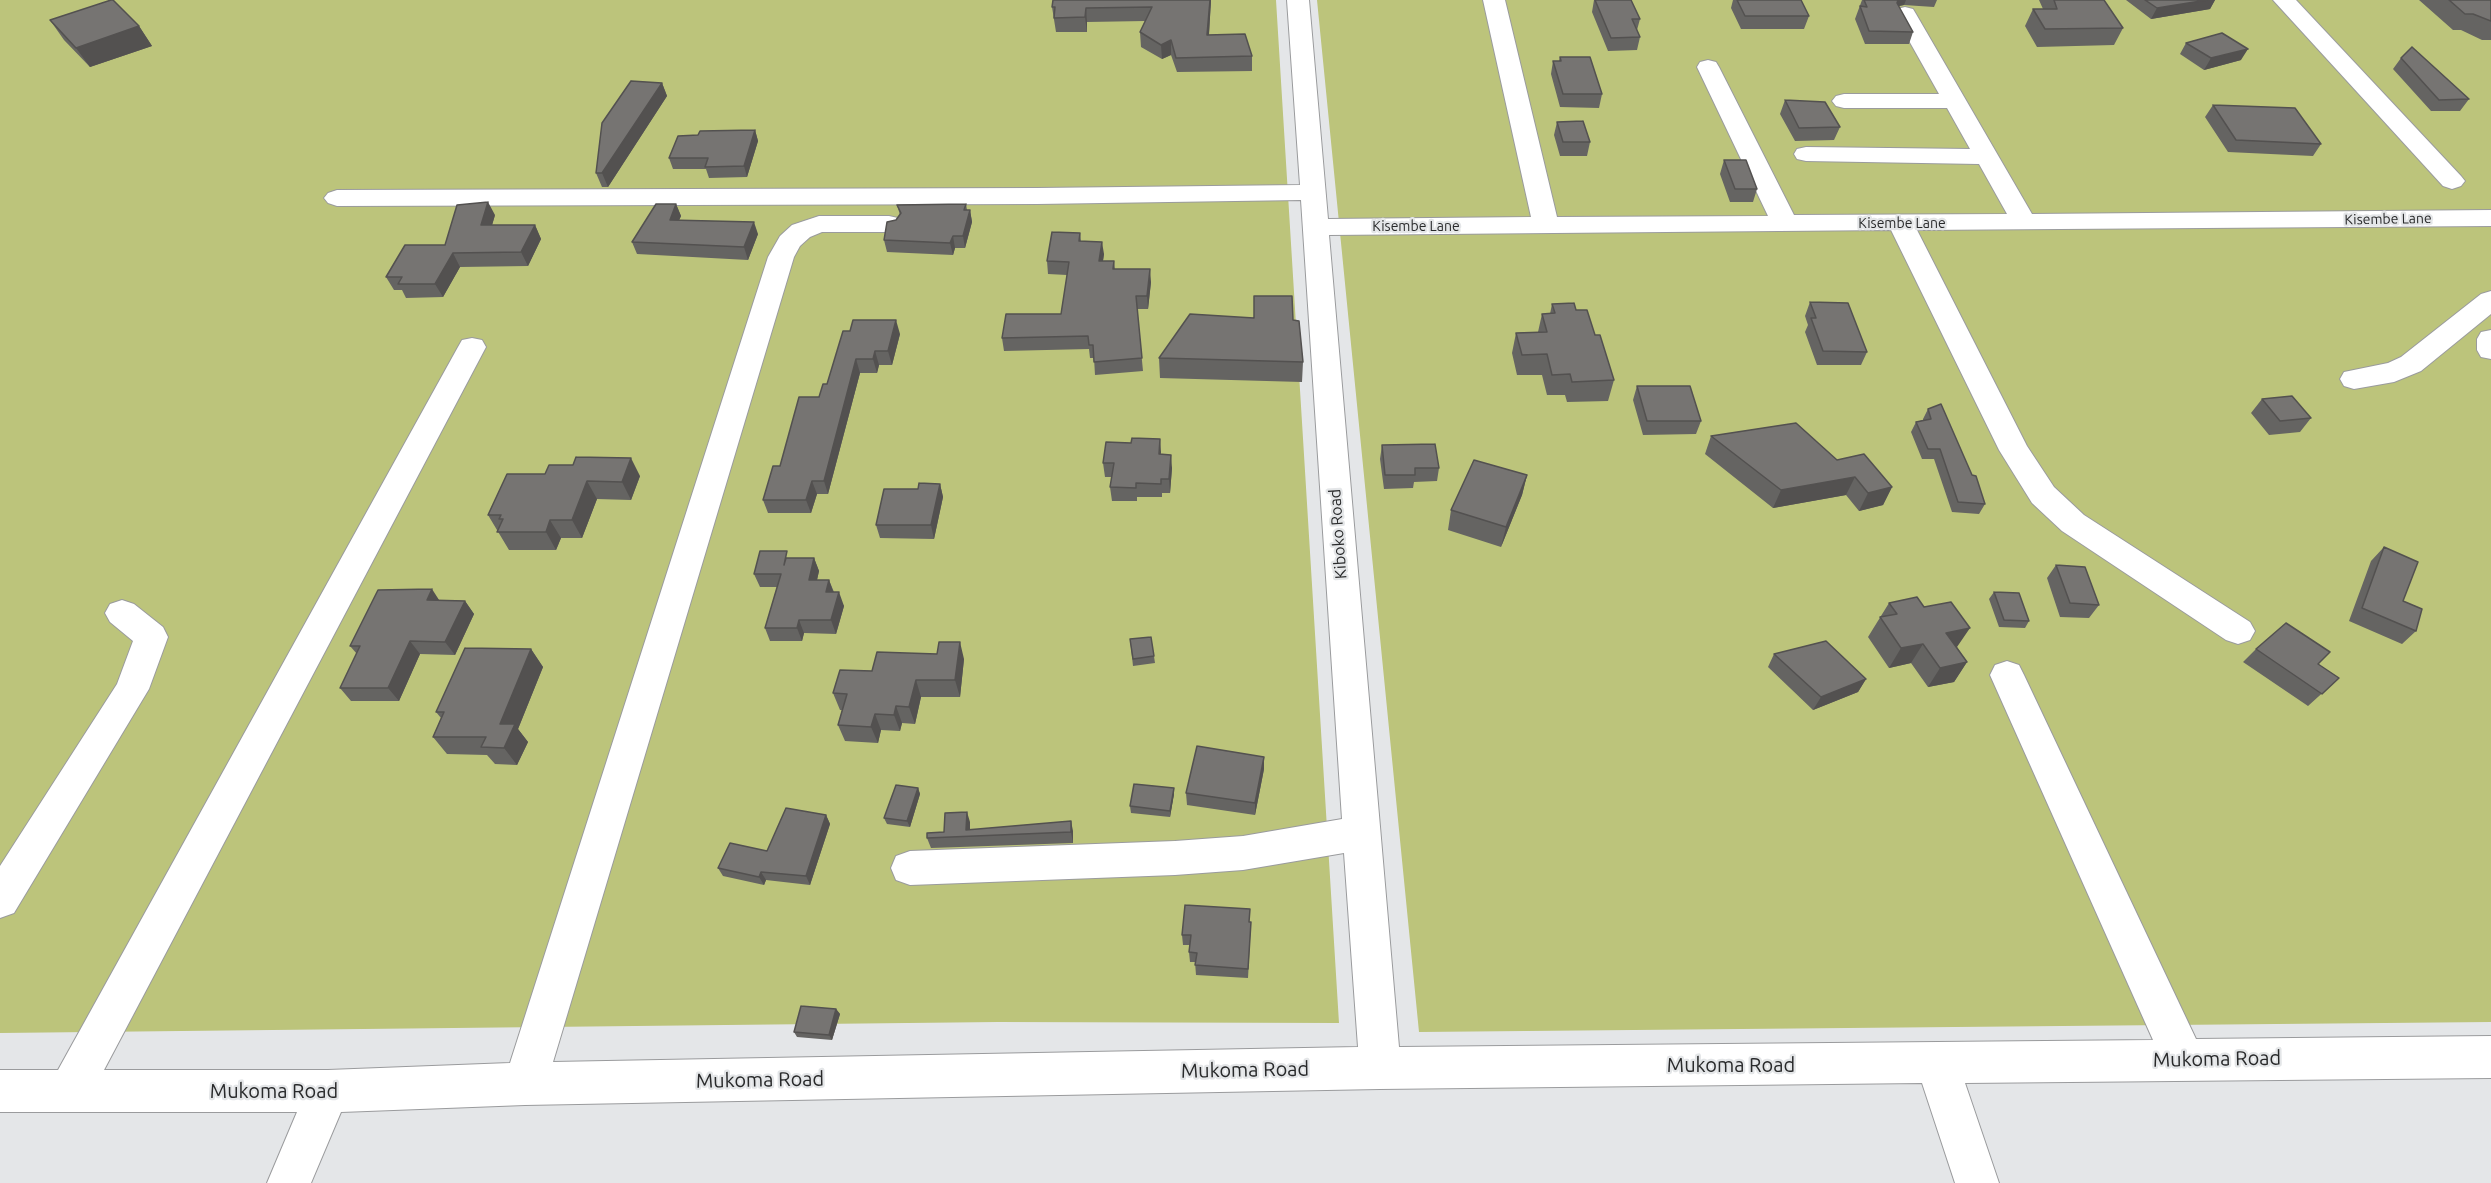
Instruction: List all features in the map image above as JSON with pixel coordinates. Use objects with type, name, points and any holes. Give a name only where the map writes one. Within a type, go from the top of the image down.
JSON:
[{"type":"street","name":"Kiboko Road","points":[[1298,0],[1380,1068]]},
{"type":"street","points":[[1494,0],[1545,225]]},
{"type":"street","points":[[2284,0],[2452,181]]},
{"type":"street","points":[[1905,14],[2025,223]]},
{"type":"street","points":[[1708,67],[1785,224]]},
{"type":"street","points":[[1844,101],[1955,101]]},
{"type":"street","points":[[1806,154],[1987,157]]},
{"type":"street","points":[[337,198],[1037,196],[1311,192]]},
{"type":"street","name":"Kisembe Lane","points":[[1314,226],[2025,223],[2491,218]]},
{"type":"street","points":[[1900,222],[2014,450],[2043,495],[2073,524],[2238,630]]},
{"type":"street","points":[[525,1084],[781,257],[789,242],[801,231],[819,224],[889,224]]},
{"type":"street","points":[[2354,379],[2394,372],[2411,364],[2491,300]]},
{"type":"street","points":[[2491,339],[2491,350]]},
{"type":"street","points":[[70,1091],[472,347]]},
{"type":"street","points":[[0,900],[132,689],[151,637],[122,613]]},
{"type":"street","points":[[2007,675],[2184,1060]]},
{"type":"street","points":[[910,868],[1231,854],[1361,833]]},
{"type":"street","name":"Mukoma Road","points":[[0,1091],[328,1091],[525,1084],[1380,1068],[2491,1057]]},
{"type":"street","points":[[1937,1064],[1977,1183]]},
{"type":"street","points":[[290,1183],[328,1091]]},
{"type":"green space","points":[[0,0],[1276,0],[1339,1023],[998,1022],[0,1033]]},
{"type":"green space","points":[[1317,0],[2491,0],[2491,1022],[1419,1032]]},
{"type":"building","points":[[111,0],[139,26],[76,48],[50,20]]},
{"type":"building","points":[[1053,0],[1210,0],[1207,35],[1245,34],[1252,56],[1176,58],[1171,40],[1161,45],[1140,32],[1152,7],[1086,8],[1085,17],[1054,18]]},
{"type":"building","points":[[1595,0],[1631,0],[1640,19],[1632,19],[1640,37],[1611,38]]},
{"type":"building","points":[[1737,0],[1801,0],[1809,16],[1745,16]]},
{"type":"building","points":[[1864,0],[1898,0],[1897,3],[1913,32],[1869,31],[1860,6],[1867,7]]},
{"type":"building","points":[[2054,0],[2104,0],[2123,28],[2045,29],[2033,9],[2057,9]]},
{"type":"building","points":[[2145,0],[2207,0],[2157,8]]},
{"type":"building","points":[[2449,0],[2491,0],[2491,21],[2473,14],[2465,14]]},
{"type":"building","points":[[2222,33],[2248,49],[2211,58],[2186,43]]},
{"type":"building","points":[[2412,47],[2469,99],[2439,100],[2401,58]]},
{"type":"building","points":[[1560,57],[1590,57],[1602,94],[1563,94],[1553,61],[1561,61]]},
{"type":"building","points":[[631,81],[662,83],[602,173],[596,173],[602,123]]},
{"type":"building","points":[[1785,100],[1825,102],[1840,127],[1799,128]]},
{"type":"building","points":[[2213,105],[2295,108],[2321,144],[2236,140]]},
{"type":"building","points":[[1583,121],[1590,142],[1563,142],[1557,122]]},
{"type":"building","points":[[755,130],[744,166],[705,167],[708,158],[669,158],[678,136],[698,135],[700,131]]},
{"type":"building","points":[[1724,160],[1746,160],[1757,189],[1735,189]]},
{"type":"building","points":[[488,202],[481,225],[535,225],[521,252],[453,253],[435,284],[398,284],[402,277],[386,277],[405,245],[445,245],[457,205]]},
{"type":"building","points":[[656,204],[676,204],[670,220],[754,222],[744,247],[632,242]]},
{"type":"building","points":[[966,204],[964,210],[970,210],[963,236],[953,236],[950,243],[884,240],[887,222],[896,220],[901,213],[897,205]]},
{"type":"building","points":[[1052,232],[1080,233],[1079,241],[1102,242],[1099,261],[1114,261],[1113,269],[1150,269],[1147,296],[1136,296],[1142,358],[1094,362],[1093,345],[1089,345],[1088,336],[1002,338],[1006,314],[1061,314],[1069,262],[1047,261]]},
{"type":"building","points":[[1254,296],[1292,296],[1293,320],[1299,321],[1303,362],[1159,358],[1190,314],[1254,318]]},
{"type":"building","points":[[1810,302],[1848,303],[1867,352],[1823,351],[1811,318],[1816,318]]},
{"type":"building","points":[[1574,303],[1576,310],[1587,310],[1595,335],[1600,335],[1614,380],[1572,382],[1570,374],[1552,375],[1547,354],[1522,355],[1516,333],[1547,332],[1542,314],[1555,313],[1552,304]]},
{"type":"building","points":[[853,320],[896,320],[888,351],[875,351],[873,359],[856,359],[824,481],[812,481],[806,500],[763,500],[773,466],[780,466],[799,397],[819,397],[823,384],[827,384],[843,331],[850,331]]},
{"type":"building","points":[[1637,386],[1690,386],[1701,421],[1647,421]]},
{"type":"building","points":[[2292,396],[2311,418],[2280,421],[2262,399]]},
{"type":"building","points":[[1941,404],[1972,475],[1976,476],[1985,504],[1958,502],[1940,449],[1928,449],[1916,422],[1931,419],[1928,409]]},
{"type":"building","points":[[1796,423],[1837,460],[1864,454],[1892,487],[1868,493],[1855,477],[1781,490],[1711,436]]},
{"type":"building","points":[[1132,438],[1160,439],[1159,454],[1171,455],[1169,479],[1161,479],[1161,484],[1136,483],[1136,488],[1110,487],[1114,463],[1103,463],[1106,442],[1131,443]]},
{"type":"building","points":[[1435,444],[1439,468],[1415,468],[1415,475],[1385,475],[1382,445]]},
{"type":"building","points":[[576,457],[631,458],[622,482],[587,481],[572,520],[550,520],[546,532],[497,532],[503,519],[499,519],[501,515],[488,515],[507,474],[545,474],[549,465],[573,465]]},
{"type":"building","points":[[1474,460],[1527,475],[1506,527],[1451,510]]},
{"type":"building","points":[[919,483],[940,484],[931,525],[876,525],[884,489],[918,489]]},
{"type":"building","points":[[2384,547],[2418,562],[2403,601],[2422,609],[2416,631],[2362,608]]},
{"type":"building","points":[[760,551],[787,551],[784,565],[786,558],[814,558],[809,580],[829,580],[826,592],[839,592],[831,620],[799,620],[797,628],[765,628],[781,574],[754,574]]},
{"type":"building","points":[[2056,565],[2085,567],[2099,605],[2070,603]]},
{"type":"building","points":[[432,589],[427,600],[465,601],[445,642],[410,641],[388,688],[340,688],[360,646],[350,646],[378,590]]},
{"type":"building","points":[[1994,592],[2019,593],[2029,621],[2004,620]]},
{"type":"building","points":[[1917,597],[1924,607],[1951,602],[1970,628],[1946,633],[1967,662],[1940,668],[1923,644],[1901,648],[1880,617],[1897,614],[1889,603]]},
{"type":"building","points":[[2286,623],[2330,652],[2318,664],[2339,678],[2322,694],[2256,649]]},
{"type":"building","points":[[1151,637],[1154,656],[1133,659],[1130,639]]},
{"type":"building","points":[[1826,641],[1866,679],[1821,697],[1774,654]]},
{"type":"building","points":[[939,642],[960,642],[955,680],[916,680],[909,707],[896,706],[894,715],[875,714],[871,727],[838,725],[847,694],[833,693],[840,670],[872,671],[877,652],[937,654]]},
{"type":"building","points":[[465,648],[531,649],[500,724],[515,724],[504,748],[481,747],[486,737],[433,737],[444,712],[436,712]]},
{"type":"building","points":[[1197,746],[1264,757],[1255,803],[1186,793]]},
{"type":"building","points":[[1134,784],[1174,788],[1170,811],[1130,806]]},
{"type":"building","points":[[896,785],[918,788],[907,821],[884,818]]},
{"type":"building","points":[[786,808],[826,815],[806,876],[761,872],[759,877],[718,868],[730,843],[767,851]]},
{"type":"building","points":[[967,812],[966,830],[1071,821],[1071,832],[927,838],[927,833],[944,832],[945,813]]},
{"type":"building","points":[[1185,905],[1250,909],[1248,969],[1195,965],[1197,953],[1189,952],[1191,935],[1182,935]]},
{"type":"building","points":[[801,1006],[836,1009],[829,1035],[794,1032]]}]
